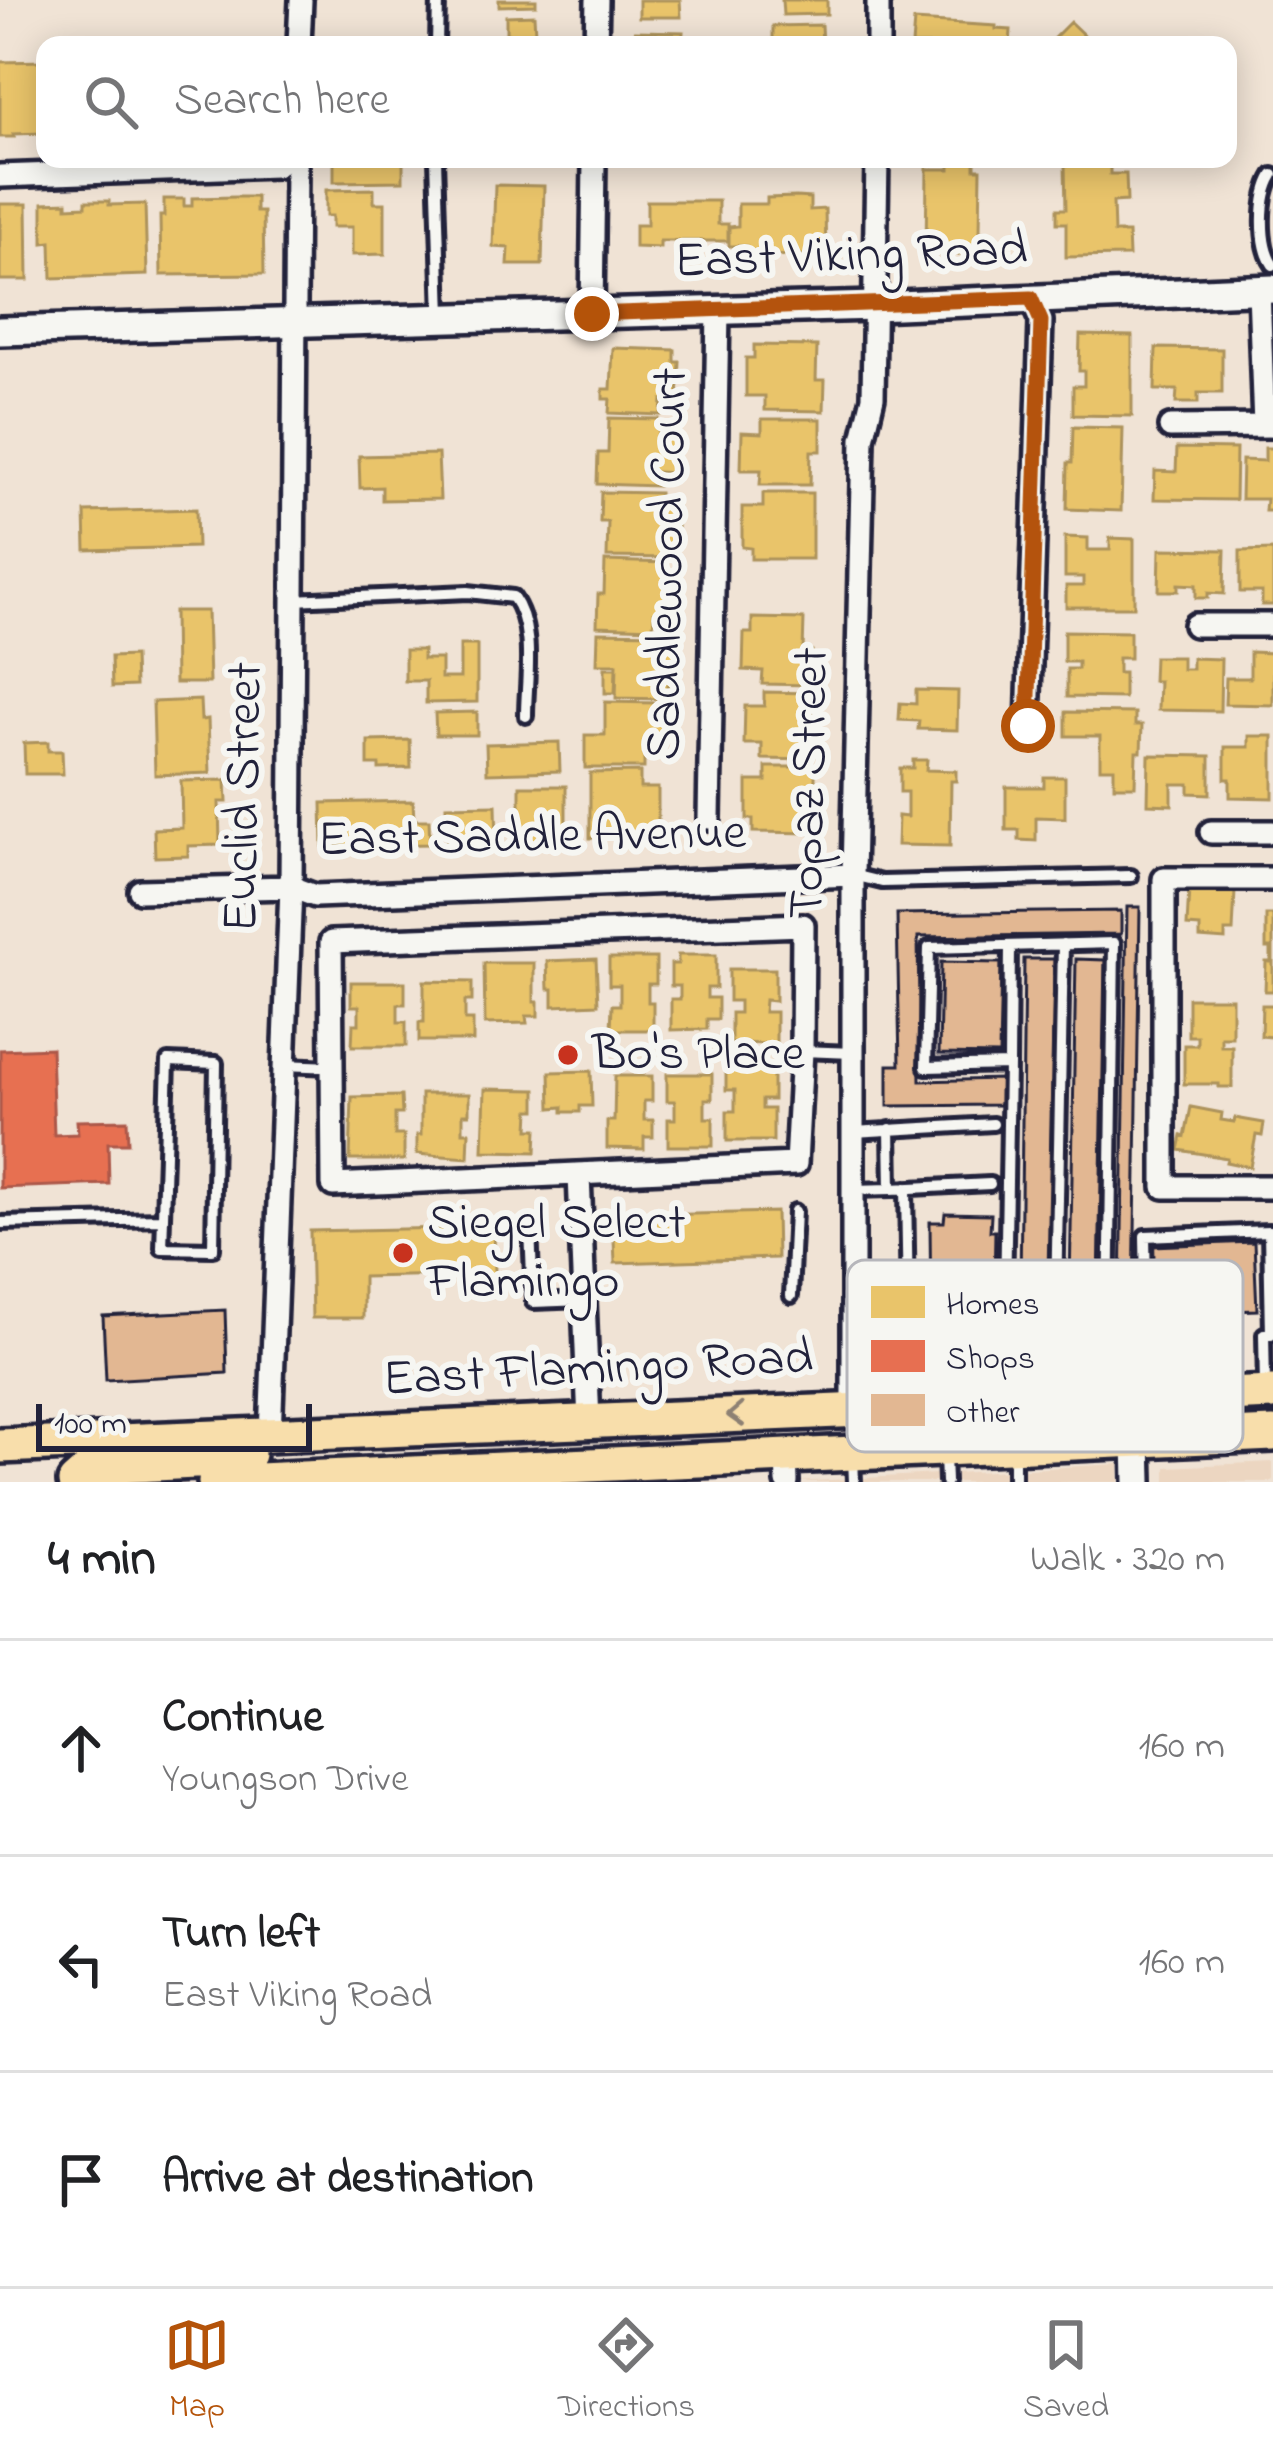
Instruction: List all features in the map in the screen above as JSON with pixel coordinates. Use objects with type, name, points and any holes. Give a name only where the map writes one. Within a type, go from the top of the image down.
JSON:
[{"type":"main road","name":"East Flamingo Road","points":[[0,1446],[847,1409]]},
{"type":"main road","points":[[242,1480],[264,1466],[295,1457],[414,1449],[429,1444],[444,1430]]},
{"type":"main road","name":"East Flamingo Road","points":[[1243,1436],[1273,1435]]},
{"type":"main road","points":[[75,1482],[84,1474],[116,1466],[234,1460],[258,1449],[270,1436]]},
{"type":"main road","name":"East Flamingo Road","points":[[215,1482],[945,1466],[991,1452]]},
{"type":"street","points":[[299,36],[301,0]]},
{"type":"street","points":[[596,36],[597,0]]},
{"type":"street","points":[[878,0],[878,36]]},
{"type":"street","points":[[0,176],[176,168]]},
{"type":"street","name":"Euclid Street","points":[[270,1436],[291,887],[293,323],[286,168]]},
{"type":"street","points":[[592,314],[594,168]]},
{"type":"street","name":"Topaz Street","points":[[853,1260],[854,875],[863,439],[873,397],[877,168]]},
{"type":"street","points":[[1170,427],[1269,426],[1268,282]]},
{"type":"street","name":"East Viking Road","points":[[0,332],[875,306],[1268,282]]},
{"type":"street","points":[[1028,726],[1041,321],[1031,298]]},
{"type":"street","name":"Saddlewood Court","points":[[709,818],[718,310]]},
{"type":"street","points":[[1196,626],[1273,625]]},
{"type":"street","points":[[1211,832],[1273,832]]},
{"type":"street","name":"East Saddle Avenue","points":[[140,891],[291,887],[315,896],[854,875]]},
{"type":"street","points":[[1273,879],[1164,879],[1164,1187],[1273,1187]]},
{"type":"street","points":[[803,925],[802,1052],[796,1164],[333,1185],[331,942],[803,925]]},
{"type":"street","points":[[579,1174],[589,1423]]},
{"type":"street","points":[[1137,1452],[1138,1482]]},
{"type":"lane","points":[[437,36],[438,0]]},
{"type":"lane","points":[[436,168],[441,319]]},
{"type":"lane","points":[[1268,282],[1264,189],[1273,175]]},
{"type":"lane","points":[[293,600],[468,592],[513,597],[523,612],[525,629],[526,716]]},
{"type":"lane","points":[[854,875],[882,882],[1131,876]]},
{"type":"lane","points":[[1009,1065],[926,1067],[929,948],[1114,943],[1109,1260]]},
{"type":"lane","points":[[1057,1260],[1063,944]]},
{"type":"lane","points":[[1006,1260],[1010,946]]},
{"type":"lane","points":[[802,1052],[853,1053]]},
{"type":"lane","points":[[168,1061],[216,1063],[213,1249],[162,1248],[161,1219],[168,1061]]},
{"type":"lane","points":[[284,1065],[333,1067]]},
{"type":"lane","points":[[853,1132],[993,1124]]},
{"type":"lane","points":[[890,1130],[891,1189]]},
{"type":"lane","points":[[853,1190],[990,1184]]},
{"type":"lane","points":[[906,1188],[907,1260]]},
{"type":"lane","points":[[791,1296],[795,1211]]},
{"type":"lane","points":[[0,1223],[161,1219]]},
{"type":"lane","points":[[530,1228],[533,1302],[584,1300]]},
{"type":"lane","points":[[1146,1260],[1145,1236],[1269,1231],[1271,1334],[1264,1334],[1270,1400]]},
{"type":"shaded area","points":[[1273,1462],[1273,1482],[1166,1482],[1166,1467]]},
{"type":"shaded area","points":[[1119,1464],[1119,1482],[794,1482]]},
{"type":"building: Homes","points":[[499,0],[536,0],[536,5],[499,6]]},
{"type":"building: Homes","points":[[639,0],[680,0],[681,17],[639,17]]},
{"type":"building: Homes","points":[[782,0],[827,0],[827,14],[783,15]]},
{"type":"building: Homes","points":[[534,15],[535,34],[506,34],[506,16]]},
{"type":"building: Homes","points":[[914,21],[1011,30],[1011,36],[913,36]]},
{"type":"building: Homes","points":[[1070,22],[1085,36],[1056,36]]},
{"type":"building: Homes","points":[[821,25],[822,36],[773,36],[773,26]]},
{"type":"building: Homes","points":[[635,31],[683,32],[683,36],[635,36]]},
{"type":"building: Homes","points":[[36,61],[36,133],[0,137],[0,62]]},
{"type":"building: Homes","points":[[334,168],[403,168],[403,181],[334,182]]},
{"type":"building: Homes","points":[[1065,168],[1110,168],[1110,174],[1126,174],[1127,201],[1113,202],[1114,233],[1128,233],[1129,256],[1066,257],[1066,223],[1057,223],[1057,209],[1066,209]]},
{"type":"building: Homes","points":[[927,169],[981,169],[980,232],[987,232],[987,255],[926,254]]},
{"type":"building: Homes","points":[[495,185],[544,186],[542,265],[508,265],[509,248],[493,247]]},
{"type":"building: Homes","points":[[374,189],[374,203],[385,203],[385,254],[352,255],[352,227],[332,227],[332,216],[326,216],[326,190]]},
{"type":"building: Homes","points":[[256,197],[256,212],[263,212],[264,274],[161,275],[164,199],[184,199],[184,206],[192,206],[192,198]]},
{"type":"building: Homes","points":[[810,198],[810,210],[825,209],[826,255],[746,256],[746,246],[729,246],[729,227],[738,226],[738,204]]},
{"type":"building: Homes","points":[[86,201],[145,204],[147,275],[52,278],[51,242],[43,243],[43,203],[67,202],[67,207],[86,206]]},
{"type":"building: Homes","points":[[647,201],[718,201],[718,224],[728,224],[728,241],[660,241],[660,248],[635,247],[635,225],[647,225]]},
{"type":"building: Homes","points":[[0,204],[27,204],[28,280],[0,280]]},
{"type":"building: Homes","points":[[1080,335],[1132,336],[1132,416],[1073,415],[1073,386],[1084,386],[1084,371],[1079,371]]},
{"type":"building: Homes","points":[[754,345],[817,346],[816,380],[825,380],[824,411],[765,410],[765,396],[746,396],[746,358],[754,358]]},
{"type":"building: Homes","points":[[613,348],[675,350],[675,362],[680,362],[678,400],[662,400],[661,415],[609,413],[610,399],[603,399],[603,389],[611,389]]},
{"type":"building: Homes","points":[[1156,348],[1222,349],[1222,393],[1198,393],[1198,403],[1176,403],[1177,390],[1155,390]]},
{"type":"building: Homes","points":[[609,418],[658,419],[658,433],[677,434],[676,473],[657,472],[657,486],[597,484],[598,453],[608,453]]},
{"type":"building: Homes","points":[[762,419],[821,419],[821,451],[811,451],[810,485],[760,485],[761,470],[741,470],[742,432],[762,433]]},
{"type":"building: Homes","points":[[1073,427],[1123,428],[1121,511],[1067,509]]},
{"type":"building: Homes","points":[[1177,448],[1236,449],[1235,500],[1154,499],[1155,471],[1176,472]]},
{"type":"building: Homes","points":[[1265,448],[1273,448],[1273,511],[1265,511],[1266,499],[1241,499],[1242,460],[1265,461]]},
{"type":"building: Homes","points":[[438,454],[440,499],[382,500],[382,487],[360,488],[359,456]]},
{"type":"building: Homes","points":[[601,492],[659,493],[659,506],[677,506],[677,545],[671,544],[671,558],[607,557],[608,522],[600,522]]},
{"type":"building: Homes","points":[[763,493],[812,493],[812,559],[751,559],[751,548],[742,547],[742,507],[763,507]]},
{"type":"building: Homes","points":[[196,509],[197,547],[86,550],[85,512]]},
{"type":"building: Homes","points":[[1065,537],[1088,538],[1088,550],[1110,550],[1110,538],[1134,539],[1134,607],[1066,607],[1066,586],[1083,586],[1083,577],[1065,577]]},
{"type":"building: Homes","points":[[1160,549],[1225,550],[1224,594],[1196,598],[1196,585],[1178,584],[1178,591],[1159,591]]},
{"type":"building: Homes","points":[[1273,550],[1273,605],[1262,605],[1262,592],[1240,592],[1240,551]]},
{"type":"building: Homes","points":[[605,561],[667,563],[667,575],[673,575],[672,614],[654,613],[653,628],[597,626]]},
{"type":"building: Homes","points":[[174,611],[207,611],[209,683],[175,683]]},
{"type":"building: Homes","points":[[752,618],[804,619],[803,651],[812,651],[811,685],[762,684],[763,671],[743,670],[744,633],[752,633]]},
{"type":"building: Homes","points":[[1064,631],[1130,632],[1130,658],[1118,658],[1118,673],[1124,673],[1124,698],[1067,697],[1067,669],[1078,669],[1078,662],[1064,662]]},
{"type":"building: Homes","points":[[598,632],[657,633],[656,647],[675,647],[674,686],[667,685],[667,699],[616,698],[617,664],[597,664]]},
{"type":"building: Homes","points":[[460,645],[477,645],[477,702],[426,703],[426,681],[405,681],[405,650],[423,650],[423,659],[441,659],[441,678],[460,678]]},
{"type":"building: Homes","points":[[1250,652],[1273,653],[1273,705],[1225,704],[1226,678],[1250,678]]},
{"type":"building: Homes","points":[[134,656],[135,686],[112,687],[111,657]]},
{"type":"building: Homes","points":[[1154,657],[1182,657],[1182,669],[1192,669],[1192,658],[1221,659],[1220,711],[1158,710]]},
{"type":"building: Homes","points":[[605,668],[616,668],[615,693],[605,693]]},
{"type":"building: Homes","points":[[916,690],[958,691],[957,730],[918,729],[919,721],[899,720],[900,703],[916,704]]},
{"type":"building: Homes","points":[[764,692],[812,693],[812,760],[762,759],[762,744],[744,744],[745,706],[764,706]]},
{"type":"building: Homes","points":[[200,700],[201,720],[208,719],[210,773],[155,775],[153,702]]},
{"type":"building: Homes","points":[[605,702],[657,703],[656,716],[663,716],[662,754],[644,754],[644,768],[585,768],[585,735],[605,735]]},
{"type":"building: Homes","points":[[477,712],[477,735],[436,735],[435,713]]},
{"type":"building: Homes","points":[[1066,712],[1135,713],[1135,725],[1142,725],[1135,786],[1114,786],[1114,768],[1100,768],[1100,736],[1066,736]]},
{"type":"building: Homes","points":[[1249,736],[1273,736],[1273,798],[1230,797],[1225,747],[1249,747]]},
{"type":"building: Homes","points":[[410,740],[411,768],[368,765],[368,741]]},
{"type":"building: Homes","points":[[48,742],[48,751],[62,751],[63,774],[25,774],[24,743]]},
{"type":"building: Homes","points":[[559,742],[560,771],[487,773],[486,744]]},
{"type":"building: Homes","points":[[1149,755],[1210,756],[1210,794],[1189,793],[1189,784],[1172,784],[1172,805],[1148,804]]},
{"type":"building: Homes","points":[[913,760],[927,760],[926,770],[956,771],[956,781],[951,781],[950,846],[897,845],[898,816],[907,817],[900,768],[913,768]]},
{"type":"building: Homes","points":[[766,767],[815,767],[815,833],[753,832],[753,819],[747,819],[747,781],[766,781]]},
{"type":"building: Homes","points":[[640,772],[640,788],[658,788],[658,827],[651,827],[651,838],[590,838],[590,773]]},
{"type":"building: Homes","points":[[1044,777],[1065,777],[1065,818],[1036,817],[1036,841],[1019,840],[1019,830],[1006,830],[1006,787],[1044,787]]},
{"type":"building: Homes","points":[[226,780],[227,802],[219,802],[220,845],[188,846],[188,856],[155,857],[154,829],[182,828],[181,781]]},
{"type":"building: Homes","points":[[520,786],[566,786],[566,839],[548,839],[548,830],[542,830],[542,842],[514,842],[514,823],[520,823]]},
{"type":"building: Homes","points":[[413,801],[414,820],[429,820],[430,844],[323,846],[322,803]]},
{"type":"building: Homes","points":[[496,805],[497,846],[447,847],[446,806]]},
{"type":"building: Homes","points":[[1189,888],[1235,891],[1233,931],[1225,931],[1225,940],[1200,938],[1200,927],[1187,926]]},
{"type":"building: Homes","points":[[1266,915],[1273,915],[1273,991],[1265,991],[1266,962],[1271,962]]},
{"type":"building: Homes","points":[[678,955],[716,955],[716,988],[707,988],[707,998],[718,998],[718,1019],[707,1019],[707,1029],[671,1030],[671,999],[680,999],[680,986],[671,986],[671,964],[678,964]]},
{"type":"building: Homes","points":[[609,958],[656,958],[656,984],[648,984],[653,1030],[611,1030],[612,1005],[620,1005],[620,985],[609,985]]},
{"type":"building: Homes","points":[[596,959],[598,1004],[553,1006],[547,961]]},
{"type":"building: Homes","points":[[484,963],[534,963],[538,1016],[526,1016],[527,1023],[485,1024]]},
{"type":"building: Homes","points":[[729,969],[775,969],[775,1001],[765,1000],[764,1012],[776,1012],[776,1044],[731,1043],[731,1013],[739,1013],[739,1001],[729,1001]]},
{"type":"building: Homes","points":[[424,981],[472,982],[465,1020],[473,1020],[473,1041],[419,1041]]},
{"type":"building: Homes","points":[[351,982],[405,982],[405,1004],[398,1004],[398,1022],[406,1022],[406,1046],[352,1046],[359,1006],[351,1006]]},
{"type":"building: Homes","points":[[1188,998],[1232,998],[1232,1037],[1221,1037],[1221,1046],[1232,1046],[1232,1087],[1184,1084],[1184,1045],[1197,1045],[1197,1036],[1188,1036]]},
{"type":"building: Homes","points":[[1262,1005],[1273,1005],[1273,1037],[1261,1036]]},
{"type":"building: Homes","points":[[726,1068],[773,1068],[773,1100],[762,1100],[762,1109],[773,1109],[773,1141],[727,1141],[727,1111],[735,1111],[735,1090],[726,1090]]},
{"type":"building: Homes","points":[[591,1071],[592,1106],[580,1106],[580,1112],[551,1108],[550,1072]]},
{"type":"building: Homes","points":[[667,1074],[712,1074],[712,1099],[705,1099],[705,1118],[713,1118],[713,1146],[668,1146],[668,1119],[675,1119],[675,1101],[667,1101]]},
{"type":"building: Homes","points":[[615,1076],[652,1076],[652,1101],[644,1101],[644,1120],[653,1120],[653,1137],[644,1137],[644,1149],[607,1148],[607,1121],[614,1121]]},
{"type":"building: Homes","points":[[485,1089],[536,1090],[529,1129],[537,1129],[536,1152],[483,1151]]},
{"type":"building: Homes","points":[[421,1094],[469,1094],[469,1114],[463,1114],[463,1132],[469,1132],[468,1158],[417,1154]]},
{"type":"building: Homes","points":[[401,1096],[402,1114],[395,1114],[395,1135],[404,1135],[404,1160],[350,1160],[352,1097]]},
{"type":"building: Homes","points":[[1191,1107],[1222,1113],[1221,1120],[1264,1123],[1262,1136],[1256,1135],[1250,1167],[1179,1150]]},
{"type":"building: Homes","points":[[776,1212],[777,1258],[615,1263],[613,1216]]},
{"type":"building: Homes","name":"Siegel Select Flamingo","points":[[494,1227],[495,1274],[363,1277],[363,1318],[312,1318],[310,1231]]},
{"type":"building: Shops","points":[[51,1048],[54,1135],[78,1134],[77,1121],[127,1120],[128,1143],[108,1143],[109,1184],[0,1188],[0,1050]]},
{"type":"building: Other","points":[[1127,907],[1140,907],[1135,1260],[1122,1260]]},
{"type":"building: Other","points":[[1121,911],[1121,934],[918,937],[920,1081],[1001,1079],[1001,1105],[888,1106],[888,1065],[900,1065],[897,914]]},
{"type":"building: Other","points":[[1024,959],[1054,959],[1049,1260],[1020,1260]]},
{"type":"building: Other","points":[[1076,959],[1105,960],[1099,1260],[1070,1260]]},
{"type":"building: Other","points":[[941,962],[1001,963],[999,1055],[939,1054]]},
{"type":"building: Other","points":[[945,1213],[991,1214],[994,1260],[930,1260],[930,1222],[944,1222]]},
{"type":"building: Other","points":[[1254,1242],[1257,1310],[1243,1311],[1243,1260],[1152,1260],[1152,1246]]},
{"type":"building: Other","points":[[225,1310],[227,1373],[106,1380],[103,1316]]},
{"type":"place","name":"Bo's Place","points":[[568,1055]]},
{"type":"place","name":"Siegel Select Flamingo","points":[[403,1253]]},
{"type":"route","points":[[592,314],[1031,298],[1041,321],[1028,726]]}]
